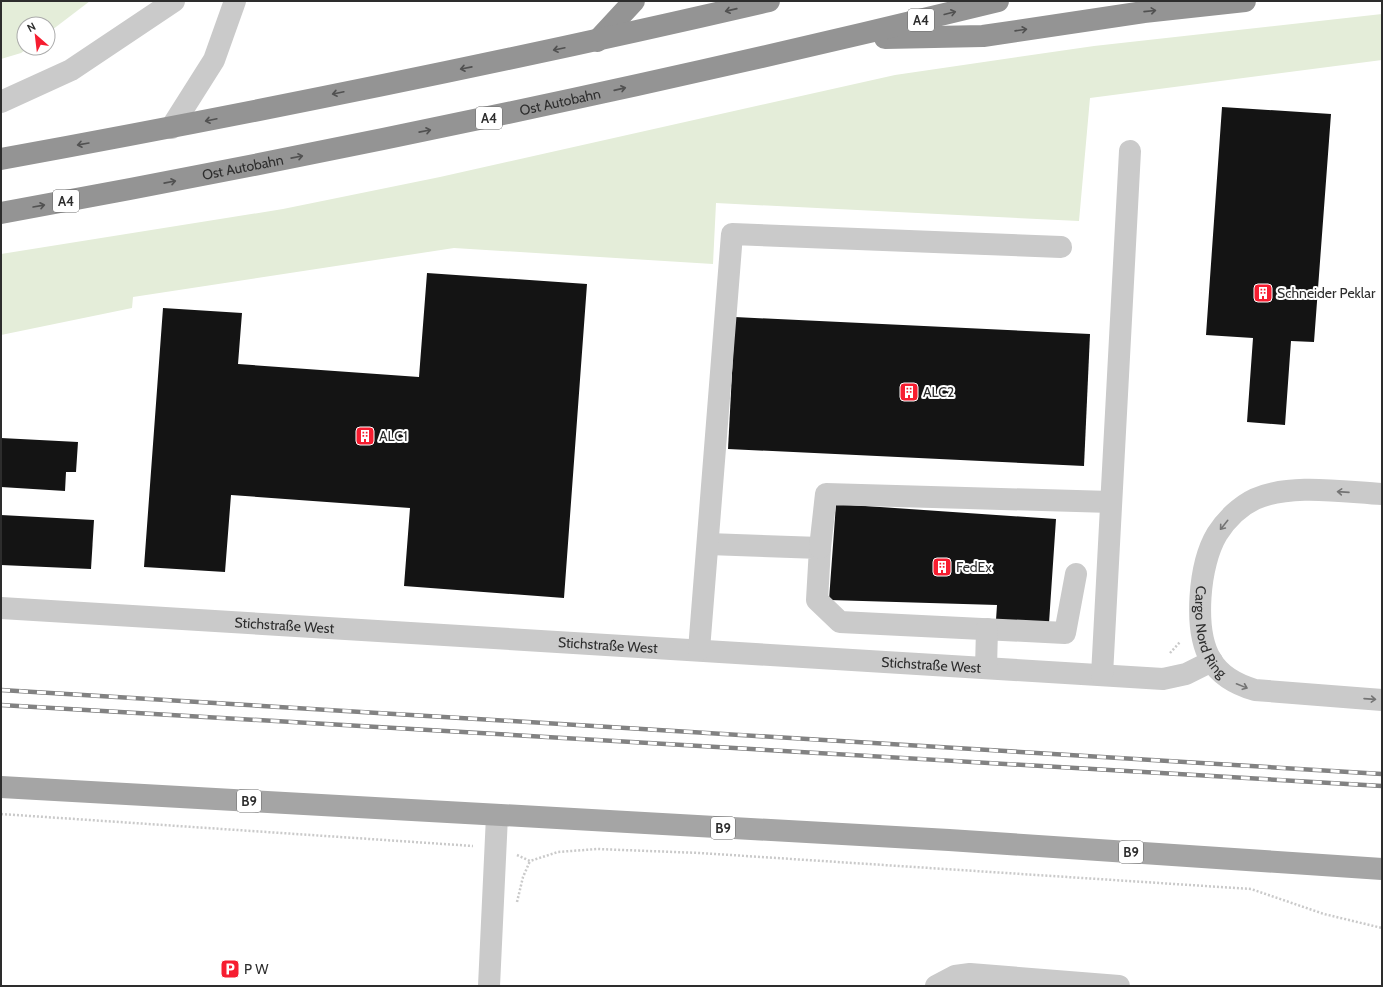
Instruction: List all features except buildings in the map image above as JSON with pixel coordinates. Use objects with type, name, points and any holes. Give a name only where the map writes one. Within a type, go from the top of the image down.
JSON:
[{"type":"highway","points":[[597,41],[634,1]]},
{"type":"highway","points":[[1,159],[171,128],[597,41],[769,1]]},
{"type":"highway","name":"Ost Autobahn","points":[[1,213],[311,155],[478,120],[844,39],[998,1]]},
{"type":"highway","points":[[844,39],[983,36],[1144,12],[1246,1]]},
{"type":"main road","name":"B9","points":[[1,787],[497,816],[949,840],[1382,869]]},
{"type":"street","points":[[1,102],[71,70],[174,1]]},
{"type":"street","points":[[171,128],[214,60],[236,1]]},
{"type":"street","points":[[1102,675],[1130,151]]},
{"type":"street","points":[[699,650],[732,234],[1061,247]]},
{"type":"street","name":"Cargo Nord Ring","points":[[1382,494],[1320,490],[1276,492],[1255,500],[1235,512],[1217,534],[1206,560],[1200,610],[1203,644],[1212,661],[1224,675],[1238,685],[1255,690],[1382,700]]},
{"type":"street","points":[[1076,574],[1065,633],[840,622],[817,600],[820,548],[826,494],[1111,502]]},
{"type":"street","points":[[708,544],[820,548]]},
{"type":"street","name":"Stichstraße West","points":[[1,608],[1163,679],[1186,674],[1212,661]]},
{"type":"street","points":[[986,668],[987,629]]},
{"type":"street","points":[[489,986],[497,816]]},
{"type":"street","points":[[936,986],[955,976],[970,974],[1119,986]]},
{"type":"path","points":[[1019,873],[1064,878],[1251,889],[1324,914],[1382,928]]},
{"type":"green space","points":[[1,1],[90,1],[56,27],[56,16],[16,16],[16,54],[1,59]]},
{"type":"green space","points":[[1382,14],[1382,60],[1090,98],[1079,221],[716,203],[713,264],[454,248],[133,297],[132,308],[1,335],[1,254],[283,209],[440,177],[895,75],[1094,46]]},
{"type":"railway","points":[[1,690],[1382,774]]},
{"type":"railway","points":[[1,705],[1382,786]]},
{"type":"place","name":"Schneider Peklar","points":[[1263,293]]},
{"type":"place","name":"ALC2","points":[[909,392]]},
{"type":"place","name":"ALC1","points":[[365,436]]},
{"type":"place","name":"FedEx","points":[[942,567]]},
{"type":"place","name":"P W","points":[[230,969]]}]
